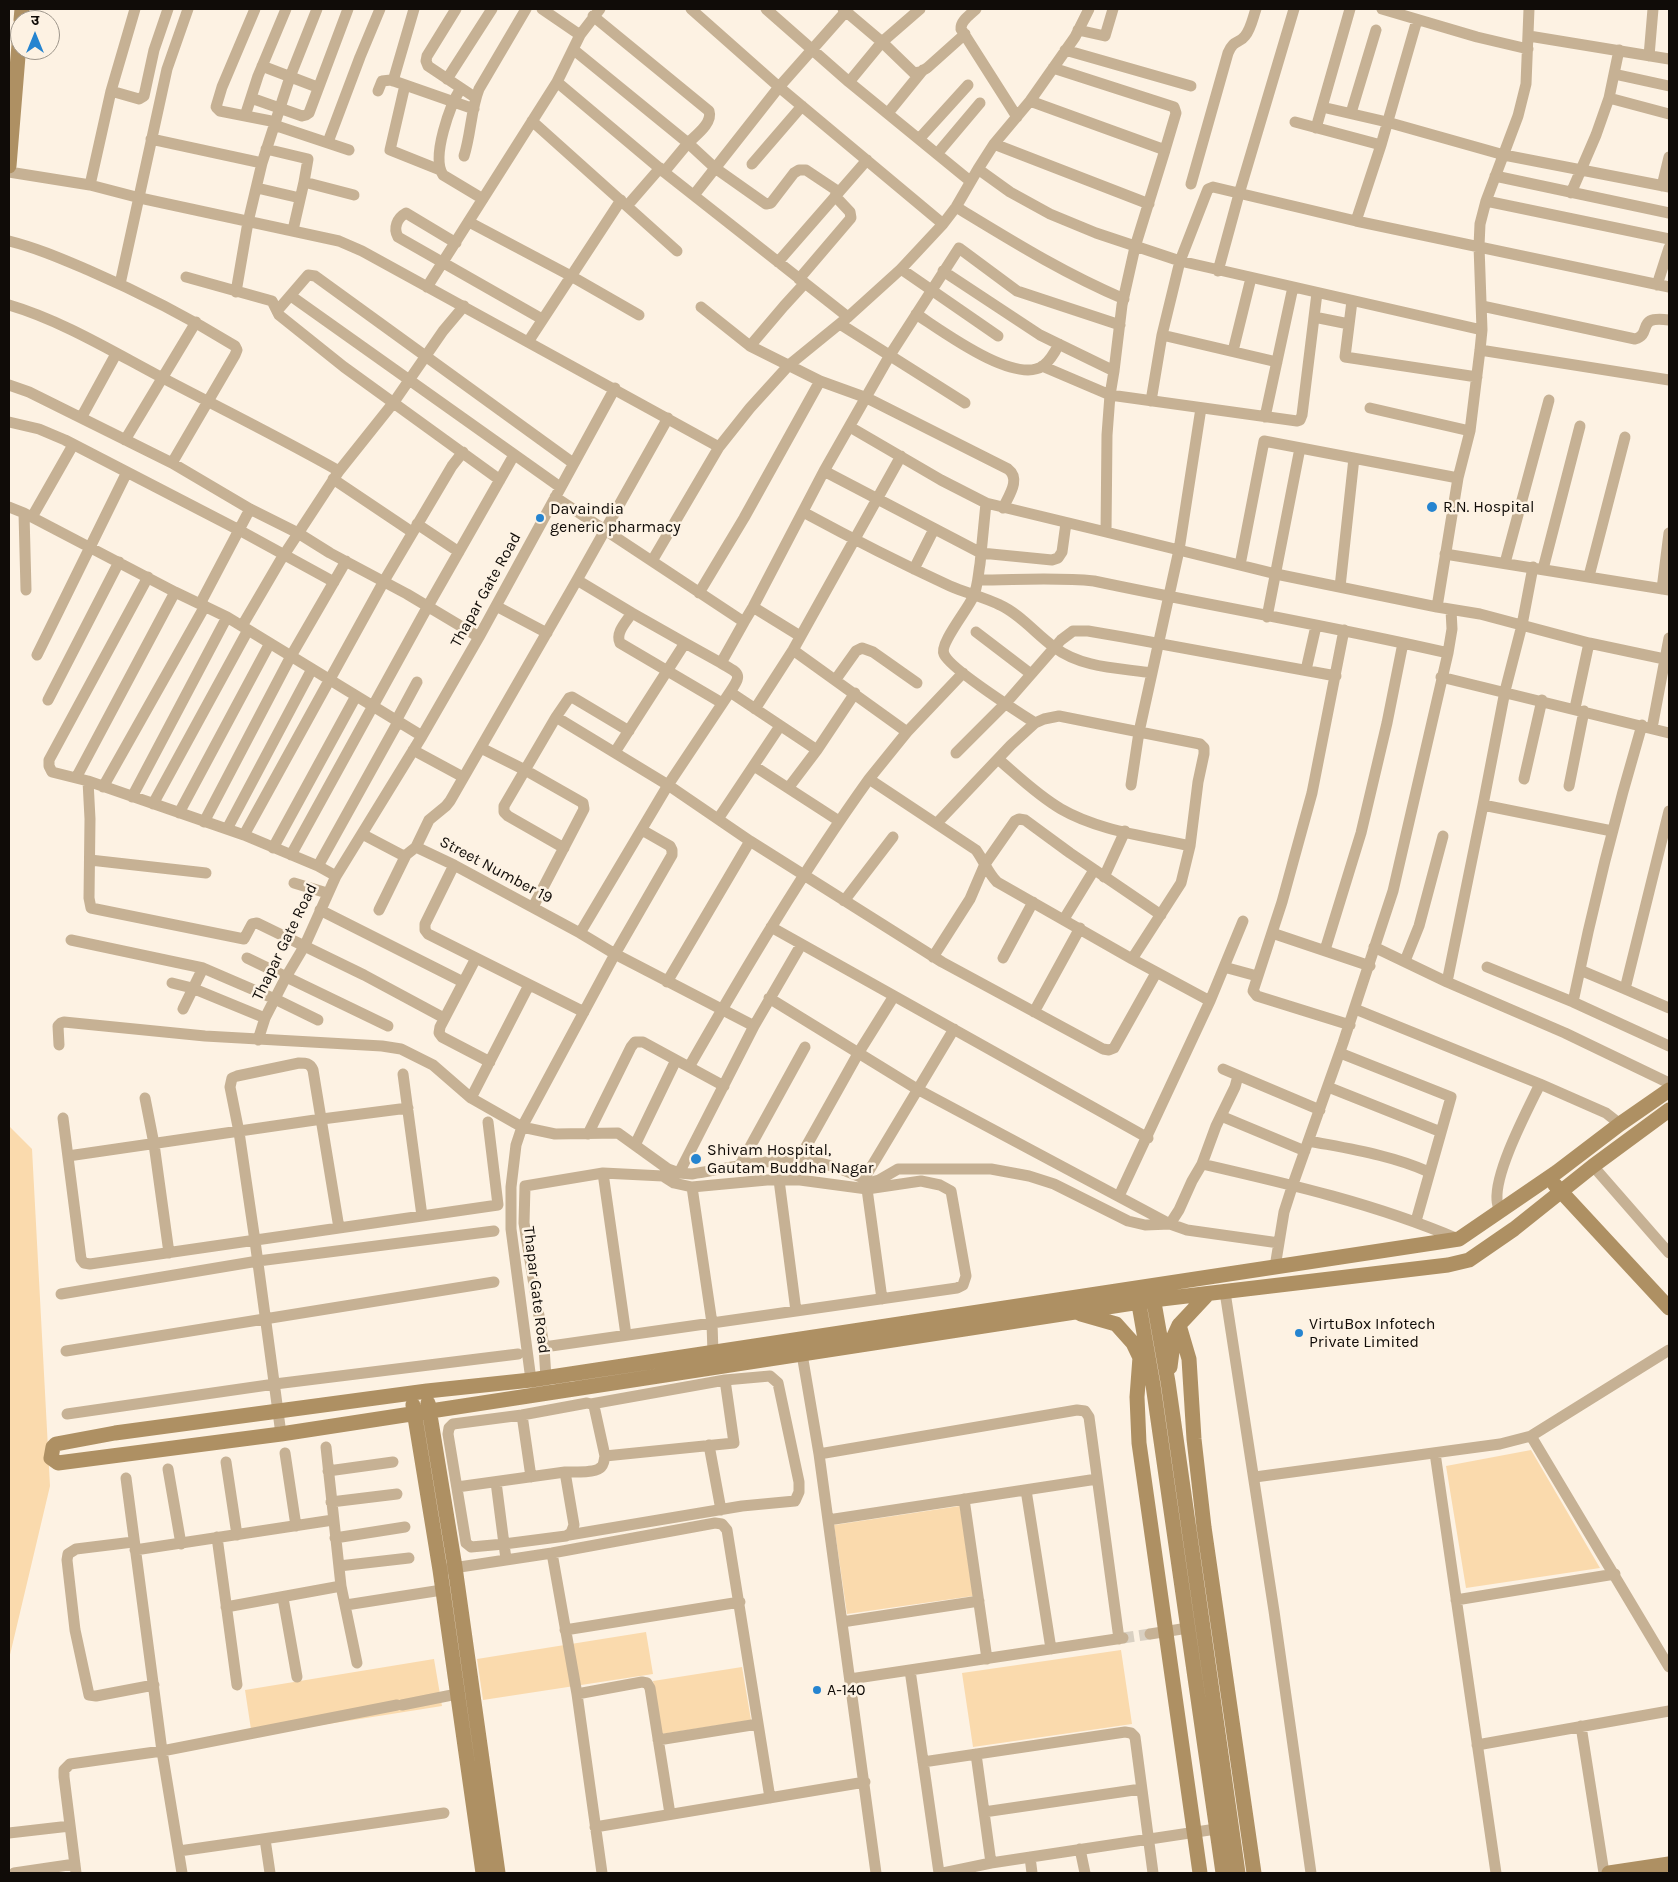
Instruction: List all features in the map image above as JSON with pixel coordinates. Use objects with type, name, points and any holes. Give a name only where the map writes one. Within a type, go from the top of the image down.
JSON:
[{"type":"street","points":[[90,185],[110,91],[135,9]]},
{"type":"street","points":[[110,91],[139,99],[144,96],[154,50],[168,9]]},
{"type":"street","points":[[120,284],[167,69],[188,9]]},
{"type":"street","points":[[255,9],[216,107],[220,111],[275,123],[349,150]]},
{"type":"street","points":[[245,116],[262,66],[286,9]]},
{"type":"street","points":[[236,292],[248,222],[266,149],[290,77],[317,9]]},
{"type":"street","points":[[251,98],[306,116],[309,113],[317,87],[348,9]]},
{"type":"street","points":[[328,142],[380,9]]},
{"type":"street","points":[[393,81],[414,9]]},
{"type":"street","points":[[456,9],[426,56],[426,61],[428,66],[461,88],[475,104]]},
{"type":"street","points":[[447,79],[492,9]]},
{"type":"street","points":[[464,156],[475,104],[526,9]]},
{"type":"street","points":[[542,9],[580,35]]},
{"type":"street","points":[[691,9],[779,88],[943,224]]},
{"type":"street","points":[[766,9],[849,82],[970,182]]},
{"type":"street","points":[[849,82],[882,42],[920,9]]},
{"type":"street","points":[[976,9],[960,25],[961,29],[1017,117]]},
{"type":"street","points":[[1078,30],[1105,36],[1113,9]]},
{"type":"street","points":[[1191,184],[1228,53],[1235,42],[1247,34],[1256,9]]},
{"type":"street","points":[[1218,271],[1238,194],[1294,9]]},
{"type":"street","points":[[1316,128],[1350,9]]},
{"type":"street","points":[[1382,9],[1477,38],[1528,49]]},
{"type":"street","points":[[1437,607],[1458,478],[1470,431],[1477,377],[1482,330],[1480,224],[1486,201],[1518,116],[1526,84],[1529,9]]},
{"type":"street","points":[[1649,56],[1653,9]]},
{"type":"street","points":[[694,195],[779,88],[846,10],[914,73],[924,70]]},
{"type":"street","points":[[652,561],[719,446],[750,408],[789,365],[844,320],[901,269],[943,224],[956,207],[994,144],[1030,101],[1066,50],[1078,30],[1085,10]]},
{"type":"street","points":[[426,287],[444,262],[557,82],[580,35],[597,12],[709,111],[711,116],[662,170],[624,203],[570,276],[528,342]]},
{"type":"street","points":[[1356,221],[1381,145],[1417,20]]},
{"type":"street","points":[[1351,114],[1376,30]]},
{"type":"street","points":[[888,113],[924,70],[965,34]]},
{"type":"street","points":[[1529,36],[1669,59]]},
{"type":"street","points":[[574,50],[688,143],[715,168],[766,204],[771,203],[794,173],[799,170],[806,170],[837,194],[850,212],[851,218],[784,306],[750,346]]},
{"type":"street","points":[[1066,50],[1191,86]]},
{"type":"street","points":[[1572,192],[1608,98],[1619,50]]},
{"type":"street","points":[[9,166],[18,60]]},
{"type":"street","points":[[262,66],[317,87]]},
{"type":"street","points":[[1053,68],[1174,107],[1176,113],[1136,246],[1124,300],[1110,394],[1107,435],[1106,532]]},
{"type":"street","points":[[1614,74],[1669,86]]},
{"type":"street","points":[[378,91],[382,81],[385,79],[452,102],[475,104]]},
{"type":"street","points":[[557,82],[662,170],[802,281],[844,320],[890,355],[965,403]]},
{"type":"street","points":[[405,85],[390,148],[392,152],[440,170]]},
{"type":"street","points":[[920,139],[968,85]]},
{"type":"street","points":[[461,88],[452,102],[445,125],[439,160],[440,170],[443,175],[484,199]]},
{"type":"street","points":[[1608,98],[1669,114]]},
{"type":"street","points":[[1030,101],[1165,150]]},
{"type":"street","points":[[937,154],[980,102]]},
{"type":"street","points":[[752,164],[802,106]]},
{"type":"street","points":[[1322,107],[1387,122],[1504,155],[1666,186],[1669,157]]},
{"type":"street","points":[[532,121],[677,251]]},
{"type":"street","points":[[1294,122],[1381,145]]},
{"type":"street","points":[[152,139],[262,163]]},
{"type":"street","points":[[994,144],[1148,204]]},
{"type":"street","points":[[266,149],[308,159],[293,230]]},
{"type":"street","points":[[778,262],[867,160]]},
{"type":"street","points":[[978,169],[1010,192],[1050,214],[1096,234],[1180,261],[1482,330]]},
{"type":"street","points":[[9,172],[90,185],[140,198],[339,241],[354,247],[464,306],[719,446]]},
{"type":"street","points":[[1495,176],[1669,213]]},
{"type":"street","points":[[304,182],[354,195]]},
{"type":"street","points":[[1151,401],[1162,335],[1180,261],[1208,189],[1213,187],[1356,221],[1669,287]]},
{"type":"street","points":[[256,188],[300,198]]},
{"type":"street","points":[[1486,201],[1669,238]]},
{"type":"street","points":[[956,207],[1083,282],[1124,300]]},
{"type":"street","points":[[456,243],[406,213],[399,220],[395,229],[398,237],[542,319]]},
{"type":"street","points":[[469,222],[639,315]]},
{"type":"street","points":[[9,241],[36,248],[120,284],[196,322],[235,346],[237,350],[172,463]]},
{"type":"street","points":[[721,663],[754,607],[824,471],[890,355],[959,248],[1017,291],[1120,325]]},
{"type":"street","points":[[1657,284],[1669,248]]},
{"type":"street","points":[[901,269],[998,336]]},
{"type":"street","points":[[943,271],[1019,322],[1114,371]]},
{"type":"street","points":[[277,311],[308,275],[315,276],[574,463]]},
{"type":"street","points":[[186,277],[274,303],[279,315],[337,361],[500,480]]},
{"type":"street","points":[[1233,351],[1251,278]]},
{"type":"street","points":[[1265,417],[1294,288]]},
{"type":"street","points":[[1042,366],[1110,394],[1265,417],[1300,420],[1303,409],[1317,293]]},
{"type":"street","points":[[291,296],[410,379],[514,455],[557,492],[605,529],[744,622]]},
{"type":"street","points":[[1352,300],[1345,357],[1477,377]]},
{"type":"street","points":[[9,305],[33,312],[209,401],[336,475],[415,528],[459,552]]},
{"type":"street","points":[[153,804],[284,555],[336,475],[394,402],[426,355],[464,306]]},
{"type":"street","points":[[1482,306],[1635,339],[1639,338],[1650,320],[1656,318],[1669,320]]},
{"type":"street","points":[[701,307],[750,346],[820,381],[867,398],[1012,473],[1014,482],[1004,508]]},
{"type":"street","points":[[916,314],[978,354],[998,364],[1018,369],[1033,370],[1042,366],[1050,359],[1059,344]]},
{"type":"street","points":[[1314,317],[1349,324]]},
{"type":"street","points":[[125,440],[196,322]]},
{"type":"street","points":[[1162,335],[1277,362]]},
{"type":"street","points":[[1480,350],[1669,380]]},
{"type":"street","points":[[81,418],[116,354]]},
{"type":"street","points":[[699,593],[744,518],[820,381]]},
{"type":"street","points":[[9,385],[28,392],[172,463],[250,509],[298,533],[384,581],[479,637]]},
{"type":"street","name":"Thapar Gate Road","points":[[258,1040],[265,1018],[286,977],[305,946],[336,876],[422,736],[479,637],[615,388]]},
{"type":"street","points":[[1505,563],[1549,400]]},
{"type":"street","points":[[1131,785],[1139,732],[1179,550],[1201,408]]},
{"type":"street","points":[[1370,408],[1470,431]]},
{"type":"street","points":[[416,847],[429,820],[446,806],[481,748],[668,418]]},
{"type":"street","points":[[9,422],[39,429],[73,445],[239,530],[334,582]]},
{"type":"street","points":[[1447,982],[1484,805],[1504,691],[1580,426]]},
{"type":"street","points":[[850,427],[941,480],[986,503],[1276,574],[1451,610],[1480,614],[1589,643],[1668,660]]},
{"type":"street","points":[[1589,576],[1625,437]]},
{"type":"street","points":[[1240,565],[1264,442],[1458,478]]},
{"type":"street","points":[[26,590],[28,515],[73,445]]},
{"type":"street","points":[[1267,617],[1300,448]]},
{"type":"street","points":[[244,835],[384,581],[462,452]]},
{"type":"street","points":[[291,855],[428,606],[514,455]]},
{"type":"street","points":[[755,709],[793,650],[900,456]]},
{"type":"street","points":[[1340,587],[1354,458]]},
{"type":"street","points":[[824,471],[981,552],[1052,560],[1058,558],[1062,552],[1066,523]]},
{"type":"street","points":[[37,655],[127,472]]},
{"type":"street","points":[[986,503],[978,580],[974,595],[967,610],[945,643],[944,655],[964,673],[1035,723]]},
{"type":"street","points":[[9,507],[227,617],[422,736]]},
{"type":"street","points":[[103,786],[202,605],[250,509]]},
{"type":"street","points":[[803,512],[854,540],[914,569],[1001,605],[1054,648],[1073,659],[1152,673]]},
{"type":"street","points":[[914,569],[934,529]]},
{"type":"street","points":[[1445,554],[1666,590],[1669,533]]},
{"type":"street","points":[[204,822],[291,656],[346,561]]},
{"type":"street","points":[[48,700],[119,562]]},
{"type":"street","points":[[148,577],[48,760],[48,766],[52,772],[61,776],[103,786],[244,835],[318,866],[336,876]]},
{"type":"street","points":[[978,580],[1069,578],[1094,581],[1267,617],[1344,630],[1448,653]]},
{"type":"street","points":[[577,580],[632,614],[738,673],[739,676],[668,785],[580,934]]},
{"type":"street","points":[[176,592],[82,780],[90,860],[90,904],[92,908],[244,939],[252,924],[257,923],[364,974],[444,1018]]},
{"type":"street","points":[[496,606],[547,633]]},
{"type":"street","points":[[754,607],[800,636]]},
{"type":"street","points":[[1275,1267],[1284,1212],[1350,1025],[1393,891],[1448,653],[1452,628],[1451,610]]},
{"type":"street","points":[[632,614],[619,633],[618,639],[620,644],[722,703]]},
{"type":"street","points":[[132,797],[227,617]]},
{"type":"street","points":[[1306,670],[1316,626]]},
{"type":"street","points":[[1344,630],[1312,793],[1272,933],[1253,991],[1257,996],[1350,1025]]},
{"type":"street","points":[[956,753],[1006,703],[1061,640],[1073,631],[1088,631],[1336,676]]},
{"type":"street","points":[[976,632],[1031,674]]},
{"type":"street","points":[[1573,1002],[1612,831],[1668,660],[1669,638]]},
{"type":"street","points":[[1325,950],[1361,833],[1387,722],[1403,642]]},
{"type":"street","points":[[615,752],[685,643]]},
{"type":"street","points":[[1569,786],[1589,643]]},
{"type":"street","points":[[179,813],[270,644]]},
{"type":"street","points":[[836,679],[856,651],[862,648],[873,652],[917,683]]},
{"type":"street","points":[[793,650],[836,679],[906,732]]},
{"type":"street","points":[[227,829],[312,669]]},
{"type":"street","points":[[689,1067],[771,927],[839,821],[906,732],[964,673]]},
{"type":"street","points":[[1442,677],[1542,700],[1669,733]]},
{"type":"street","points":[[318,866],[417,682]]},
{"type":"street","points":[[730,692],[817,750]]},
{"type":"street","points":[[789,787],[817,750],[855,693]]},
{"type":"street","points":[[273,848],[356,696]]},
{"type":"street","points":[[564,848],[508,816],[504,812],[504,806],[569,698],[572,697],[629,731]]},
{"type":"street","points":[[1524,779],[1542,700]]},
{"type":"street","points":[[937,823],[1035,723],[1044,719],[1059,716],[1200,744],[1204,748],[1190,846],[1181,882],[1132,959]]},
{"type":"street","points":[[556,717],[668,785],[750,841],[933,957],[1103,1049],[1109,1050],[1114,1048],[1156,972]]},
{"type":"street","points":[[718,819],[780,726]]},
{"type":"street","points":[[481,748],[525,770],[583,803],[584,806],[533,908]]},
{"type":"street","points":[[413,750],[463,777]]},
{"type":"street","points":[[998,759],[1040,796],[1062,810],[1095,824],[1190,846]]},
{"type":"street","points":[[754,766],[839,821]]},
{"type":"street","points":[[869,779],[976,850],[990,875],[997,882],[1210,1001]]},
{"type":"street","points":[[1484,805],[1612,831]]},
{"type":"street","points":[[1626,989],[1669,811]]},
{"type":"street","points":[[933,957],[970,899],[985,864],[1015,821],[1019,819],[1024,820],[1161,915]]},
{"type":"street","name":"Thapar Gate Road","points":[[539,1379],[511,1229],[511,1187],[516,1145],[522,1127],[615,954],[672,855],[670,846],[642,830]]},
{"type":"street","points":[[1064,919],[1099,873],[1125,831]]},
{"type":"street","points":[[362,834],[406,855],[379,910]]},
{"type":"street","points":[[1405,961],[1418,926],[1443,836]]},
{"type":"street","points":[[844,901],[893,837]]},
{"type":"street","points":[[667,982],[750,841]]},
{"type":"street","name":"Street Number 19","points":[[406,855],[416,847],[454,864],[615,954],[754,1026]]},
{"type":"street","points":[[90,860],[206,873]]},
{"type":"street","points":[[454,864],[425,924],[425,930],[428,934],[584,1012]]},
{"type":"street","points":[[294,882],[327,893]]},
{"type":"street","points":[[1004,958],[1033,902]]},
{"type":"street","points":[[320,910],[463,982]]},
{"type":"street","points":[[1119,1196],[1148,1138],[1210,1001],[1243,921]]},
{"type":"street","points":[[771,927],[1148,1138]]},
{"type":"street","points":[[1034,1012],[1080,928]]},
{"type":"street","points":[[1272,933],[1370,966]]},
{"type":"street","points":[[71,940],[203,968],[318,1020]]},
{"type":"street","points":[[679,1173],[769,998],[802,944]]},
{"type":"street","points":[[1374,948],[1565,1033],[1669,1083]]},
{"type":"street","points":[[247,958],[388,1026]]},
{"type":"street","points":[[476,958],[444,1018],[439,1033],[442,1037],[490,1062]]},
{"type":"street","points":[[1224,967],[1257,976]]},
{"type":"street","points":[[1487,967],[1573,1002],[1669,1046]]},
{"type":"street","points":[[183,1009],[203,968]]},
{"type":"street","points":[[1580,970],[1669,1008]]},
{"type":"street","points":[[172,983],[192,988],[265,1018]]},
{"type":"street","points":[[472,1098],[529,985]]},
{"type":"street","points":[[798,1161],[859,1052],[894,996]]},
{"type":"street","points":[[769,998],[917,1089],[1170,1224],[1187,1230],[1278,1243]]},
{"type":"street","points":[[1355,1009],[1540,1084],[1606,1113],[1620,1124]]},
{"type":"street","points":[[59,1045],[58,1026],[64,1022],[258,1040],[382,1046],[401,1049],[433,1065],[472,1098],[522,1127],[555,1134],[618,1133],[668,1169],[679,1173],[692,1174],[774,1161],[808,1160],[832,1166],[865,1184],[878,1180],[898,1169],[991,1168],[1029,1176],[1054,1184],[1128,1221],[1145,1225],[1170,1224]]},
{"type":"street","points":[[882,1299],[865,1184],[917,1089],[954,1029]]},
{"type":"street","points":[[588,1134],[635,1042],[643,1042],[724,1086]]},
{"type":"street","points":[[739,1167],[805,1047]]},
{"type":"street","points":[[1340,1053],[1451,1097],[1416,1221]]},
{"type":"street","points":[[634,1145],[676,1060]]},
{"type":"street","points":[[280,1434],[255,1241],[239,1132],[230,1087],[232,1078],[299,1063],[311,1065],[322,1119],[339,1228]]},
{"type":"street","points":[[1223,1069],[1320,1110]]},
{"type":"street","points":[[403,1074],[422,1216]]},
{"type":"street","points":[[1170,1224],[1202,1164],[1238,1076]]},
{"type":"street","points":[[1499,1211],[1497,1200],[1503,1167],[1522,1120],[1540,1084]]},
{"type":"street","points":[[1328,1087],[1442,1132]]},
{"type":"street","points":[[1669,1090],[1552,1175],[1459,1239],[1275,1267],[1145,1295],[1076,1312],[802,1354],[777,1351],[713,1353],[539,1379],[427,1391],[115,1433],[64,1442],[53,1447],[52,1458],[58,1463],[422,1413],[777,1351],[1145,1295],[1208,1294],[1448,1265],[1469,1260],[1514,1229],[1593,1166],[1669,1110]]},
{"type":"street","points":[[145,1098],[154,1144],[169,1253]]},
{"type":"street","points":[[68,1156],[408,1108]]},
{"type":"street","points":[[1221,1116],[1307,1146],[1389,1157],[1429,1172]]},
{"type":"street","points":[[63,1118],[81,1259],[84,1263],[98,1263],[498,1205],[488,1122]]},
{"type":"street","points":[[1202,1164],[1293,1184],[1416,1221],[1459,1239]]},
{"type":"street","points":[[1593,1166],[1669,1253]]},
{"type":"street","points":[[539,1379],[544,1347],[524,1223],[525,1186],[603,1173],[663,1176],[674,1183],[692,1187],[779,1180],[865,1184],[921,1181],[940,1184],[951,1191],[966,1276],[964,1285],[957,1288],[544,1347]]},
{"type":"street","points":[[603,1173],[626,1335]]},
{"type":"street","points":[[1552,1175],[1669,1295]]},
{"type":"street","points":[[779,1180],[796,1311]]},
{"type":"street","points":[[692,1187],[712,1323],[713,1353]]},
{"type":"street","points":[[1565,1188],[1669,1308]]},
{"type":"street","points":[[61,1294],[258,1262],[494,1231]]},
{"type":"street","points":[[66,1351],[494,1282]]},
{"type":"street","points":[[1225,1292],[1254,1477],[1311,1873]]},
{"type":"street","points":[[1208,1294],[1179,1325],[1174,1336],[1161,1384],[1188,1628],[1223,1873]]},
{"type":"street","points":[[1145,1295],[1161,1384],[1238,1873]]},
{"type":"street","points":[[1076,1312],[1116,1324],[1134,1343],[1140,1357],[1161,1384]]},
{"type":"street","points":[[1179,1325],[1189,1359],[1194,1439],[1204,1527],[1254,1873]]},
{"type":"street","points":[[1254,1477],[1500,1444],[1531,1436],[1669,1350]]},
{"type":"street","points":[[67,1414],[275,1384],[518,1354]]},
{"type":"street","points":[[802,1354],[819,1454],[876,1873]]},
{"type":"street","points":[[1140,1357],[1137,1397],[1139,1444],[1200,1873]]},
{"type":"street","points":[[770,1376],[778,1382],[799,1482],[799,1492],[795,1501],[721,1510],[504,1544],[471,1547],[466,1543],[449,1428],[453,1424],[591,1404],[725,1380],[770,1376]]},
{"type":"street","points":[[605,1456],[734,1443],[725,1380]]},
{"type":"street","points":[[427,1391],[422,1413],[442,1590],[483,1873]]},
{"type":"street","points":[[412,1394],[422,1413],[455,1567],[498,1873]]},
{"type":"street","points":[[457,1487],[600,1469],[604,1464],[605,1456],[594,1406],[591,1404]]},
{"type":"street","points":[[819,1454],[1077,1410],[1085,1411],[1089,1417],[1121,1638],[850,1679]]},
{"type":"street","points":[[522,1415],[531,1477]]},
{"type":"street","points":[[1531,1436],[1669,1667]]},
{"type":"street","points":[[709,1446],[721,1510]]},
{"type":"street","points":[[326,1448],[338,1566],[357,1663]]},
{"type":"street","points":[[285,1453],[296,1526]]},
{"type":"street","points":[[1435,1453],[1496,1873]]},
{"type":"street","points":[[226,1462],[237,1535]]},
{"type":"street","points":[[328,1471],[393,1462]]},
{"type":"street","points":[[168,1469],[181,1544]]},
{"type":"street","points":[[565,1472],[574,1526],[572,1533],[569,1535]]},
{"type":"street","points":[[126,1478],[162,1751],[182,1873]]},
{"type":"street","points":[[828,1520],[1097,1479]]},
{"type":"street","points":[[496,1482],[506,1559]]},
{"type":"street","points":[[1026,1490],[1051,1649]]},
{"type":"street","points":[[331,1502],[397,1494]]},
{"type":"street","points":[[964,1499],[988,1658]]},
{"type":"street","points":[[154,1685],[96,1696],[89,1695],[75,1630],[67,1568],[68,1554],[76,1549],[181,1544],[333,1520]]},
{"type":"street","points":[[440,1570],[715,1523],[722,1524],[727,1530],[740,1602],[770,1798]]},
{"type":"street","points":[[335,1538],[405,1527]]},
{"type":"street","points":[[217,1537],[237,1685]]},
{"type":"street","points":[[552,1552],[577,1694],[602,1873]]},
{"type":"street","points":[[338,1566],[409,1558]]},
{"type":"street","points":[[1456,1600],[1615,1574]]},
{"type":"street","points":[[226,1607],[341,1586]]},
{"type":"street","points":[[346,1606],[442,1590]]},
{"type":"street","points":[[283,1598],[297,1677]]},
{"type":"street","points":[[842,1622],[979,1601]]},
{"type":"street","points":[[565,1630],[740,1602]]},
{"type":"street","points":[[1150,1634],[1188,1628]]},
{"type":"street","points":[[910,1670],[941,1873],[998,1866],[1030,1857],[1216,1829]]},
{"type":"street","points":[[577,1694],[642,1682],[647,1683],[650,1688],[670,1814]]},
{"type":"street","points":[[14,1873],[76,1869],[64,1776],[64,1770],[70,1764],[162,1751],[457,1694]]},
{"type":"street","points":[[1477,1745],[1669,1711]]},
{"type":"street","points":[[658,1740],[758,1724]]},
{"type":"street","points":[[1581,1726],[1604,1873]]},
{"type":"street","points":[[923,1762],[1125,1732],[1130,1733],[1134,1737],[1152,1873]]},
{"type":"street","points":[[976,1754],[984,1812],[998,1866]]},
{"type":"street","points":[[595,1827],[865,1782]]},
{"type":"street","points":[[984,1812],[1141,1789]]},
{"type":"street","points":[[179,1851],[444,1813]]},
{"type":"street","points":[[9,1833],[70,1826]]},
{"type":"street","points":[[265,1839],[270,1873]]},
{"type":"street","points":[[1080,1849],[1084,1873]]},
{"type":"street","points":[[1030,1857],[1032,1873]]},
{"type":"street","points":[[1609,1873],[1669,1864]]},
{"type":"shaded area","points":[[9,1126],[32,1149],[50,1486],[9,1659]]},
{"type":"shaded area","points":[[1531,1450],[1600,1568],[1466,1588],[1446,1466]]},
{"type":"shaded area","points":[[960,1506],[973,1596],[847,1614],[834,1525]]},
{"type":"shaded area","points":[[646,1632],[653,1674],[483,1700],[477,1659]]},
{"type":"shaded area","points":[[1121,1650],[1132,1724],[973,1747],[962,1673]]},
{"type":"shaded area","points":[[434,1659],[442,1706],[252,1736],[245,1690]]},
{"type":"shaded area","points":[[742,1667],[751,1720],[662,1734],[653,1681]]},
{"type":"tunnel","points":[[1123,1638],[1150,1634]]},
{"type":"place","name":"R.N. Hospital","points":[[1432,507]]},
{"type":"place","name":"Davaindia generic pharmacy","points":[[540,518]]},
{"type":"place","name":"Shivam Hospital, Gautam Buddha Nagar","points":[[696,1159]]},
{"type":"place","name":"VirtuBox Infotech Private Limited","points":[[1299,1333]]},
{"type":"place","name":"A-140","points":[[817,1690]]}]
